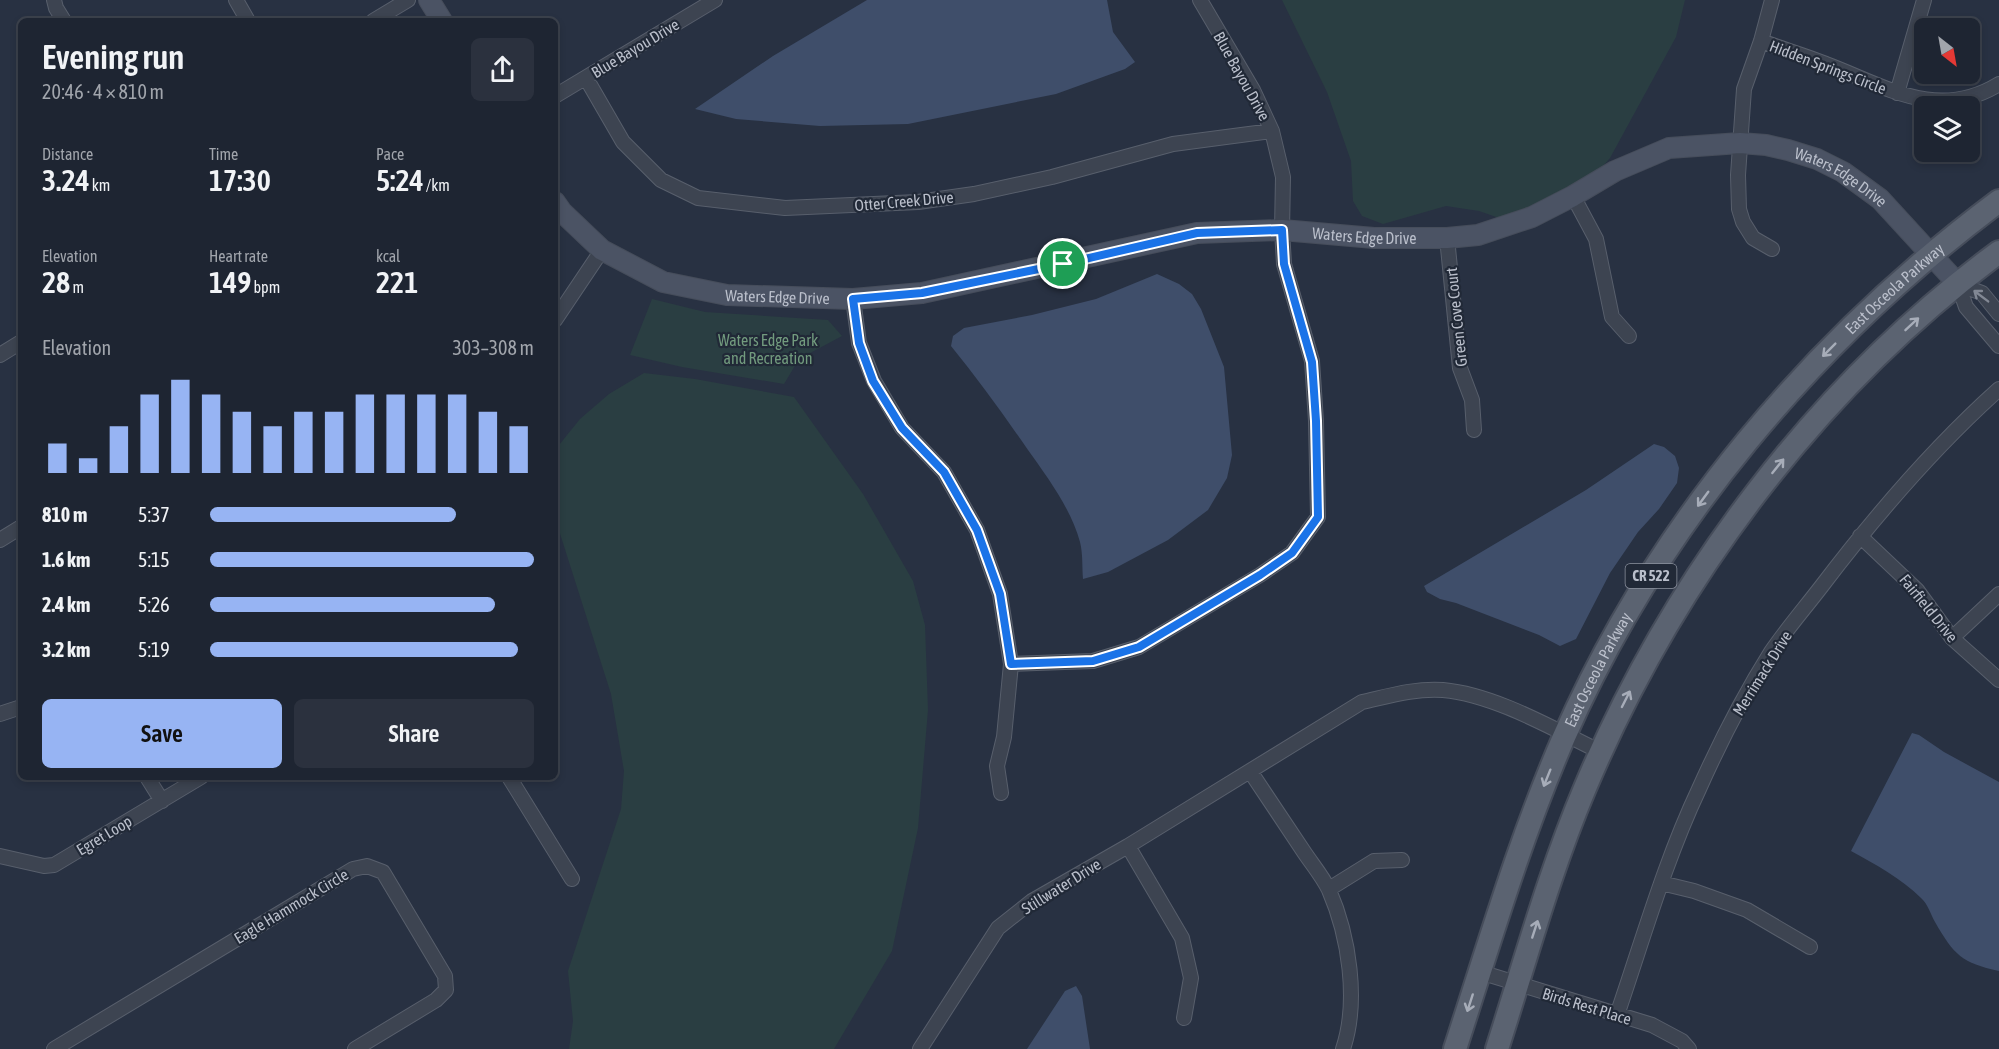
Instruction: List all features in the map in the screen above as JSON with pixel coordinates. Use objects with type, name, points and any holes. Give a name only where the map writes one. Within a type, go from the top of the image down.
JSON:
[{"type":"main road","name":"East Osceola Parkway","points":[[1455,1049],[1524,837],[1565,735],[1605,655],[1641,591],[1670,546],[1730,464],[1783,399],[1858,321],[1999,201]]},
{"type":"main road","name":"CR 522","points":[[1497,1049],[1569,829],[1601,752],[1648,657],[1677,608],[1745,508],[1836,399],[1958,284],[1999,252]]},
{"type":"street","points":[[54,0],[62,18]]},
{"type":"street","points":[[236,0],[246,18]]},
{"type":"street","points":[[378,18],[408,0]]},
{"type":"street","points":[[429,0],[440,18]]},
{"type":"street","name":"Blue Bayou Drive","points":[[558,94],[715,0]]},
{"type":"street","name":"Blue Bayou Drive","points":[[1011,664],[1093,661],[1139,647],[1260,575],[1292,553],[1318,517],[1312,362],[1284,264],[1283,177],[1272,131],[1253,90],[1200,0]]},
{"type":"street","name":"Hidden Springs Circle","points":[[1772,0],[1761,41],[1744,89],[1739,198],[1743,222],[1752,237],[1772,249]]},
{"type":"street","points":[[1897,93],[1924,0]]},
{"type":"street","name":"Hidden Springs Circle","points":[[1761,41],[1825,63],[1897,93],[1937,102],[1964,100],[1986,92],[1999,84]]},
{"type":"street","name":"Otter Creek Drive","points":[[586,78],[623,142],[662,180],[698,198],[786,208],[918,202],[974,194],[1052,177],[1173,144],[1272,131]]},
{"type":"street","name":"Waters Edge Drive","points":[[558,206],[602,250],[663,282],[727,295],[853,299],[922,293],[1197,233],[1282,230],[1374,238],[1447,238],[1478,235],[1532,217],[1615,171],[1669,148],[1740,142],[1788,150],[1816,159],[1843,172],[1880,199],[1958,284],[1966,307],[1999,345]]},
{"type":"street","points":[[1573,196],[1596,239],[1612,317],[1629,336]]},
{"type":"street","name":"Green Cove Court","points":[[1447,238],[1460,368],[1472,400],[1474,430]]},
{"type":"street","points":[[558,316],[602,250]]},
{"type":"street","name":"Waters Edge Drive","points":[[1958,284],[1982,293],[1999,314]]},
{"type":"street","points":[[853,299],[859,343],[873,381],[902,428],[944,472],[977,530],[1000,594],[1011,664],[1004,737],[996,766],[1001,792]]},
{"type":"street","points":[[0,355],[18,344]]},
{"type":"street","name":"Merrimack Drive","points":[[1617,1015],[1661,883],[1698,789],[1772,651],[1860,536],[1922,464],[1999,388]]},
{"type":"street","points":[[0,540],[18,529]]},
{"type":"street","name":"Fairfield Drive","points":[[1860,536],[1917,590],[1952,638],[1999,680]]},
{"type":"street","points":[[1952,638],[1999,594]]},
{"type":"street","name":"Stillwater Drive","points":[[920,1049],[998,928],[1032,901],[1128,846],[1362,702],[1401,692],[1443,690],[1498,704],[1601,752]]},
{"type":"street","points":[[0,714],[18,708]]},
{"type":"street","points":[[1250,771],[1329,889],[1348,952],[1350,998],[1343,1049]]},
{"type":"street","points":[[149,780],[162,801]]},
{"type":"street","name":"Egret Loop","points":[[0,856],[44,866],[54,865],[196,780]]},
{"type":"street","points":[[511,780],[572,879]]},
{"type":"street","points":[[1128,846],[1182,938],[1191,978],[1184,1018]]},
{"type":"street","points":[[1329,889],[1374,861],[1402,860]]},
{"type":"street","name":"Eagle Hammock Circle","points":[[54,1049],[352,869],[367,866],[383,872],[445,976],[446,990],[436,1000],[355,1049]]},
{"type":"street","points":[[1661,883],[1694,891],[1747,910],[1810,947]]},
{"type":"street","name":"Birds Rest Place","points":[[1480,972],[1652,1025],[1682,1041],[1689,1049]]},
{"type":"green space","points":[[1282,0],[1685,0],[1676,37],[1610,158],[1596,174],[1569,190],[1502,219],[1479,211],[1446,206],[1383,224],[1362,216],[1353,201],[1351,161],[1327,92]]},
{"type":"green space","name":"Waters Edge Park and Recreation","points":[[652,299],[705,312],[828,320],[842,336],[799,359],[784,384],[682,367],[630,355]]},
{"type":"green space","points":[[644,373],[695,379],[794,397],[863,494],[913,581],[925,625],[928,710],[918,828],[892,951],[834,1049],[569,1049],[573,1021],[568,971],[621,809],[624,771],[611,694],[558,527],[558,446],[580,419],[609,394]]},
{"type":"water","points":[[867,0],[1107,0],[1113,32],[1135,62],[1125,69],[1056,94],[908,124],[820,126],[736,119],[695,109],[773,56]]},
{"type":"water","points":[[1157,274],[1179,284],[1192,294],[1201,309],[1224,367],[1232,455],[1227,478],[1208,510],[1168,540],[1108,572],[1083,579],[1080,542],[1065,506],[1009,423],[951,346],[953,336],[964,328],[1032,315],[1096,299]]},
{"type":"water","points":[[1654,444],[1664,447],[1675,456],[1679,468],[1677,483],[1659,509],[1638,532],[1610,573],[1576,639],[1560,646],[1539,635],[1440,599],[1427,592],[1424,586],[1586,490]]},
{"type":"water","points":[[1912,733],[1999,782],[1999,971],[1976,965],[1960,956],[1948,942],[1927,906],[1914,891],[1897,878],[1851,851]]},
{"type":"water","points":[[1076,986],[1082,996],[1090,1049],[1027,1049],[1065,991]]},
{"type":"route","points":[[1282,230],[1284,264],[1312,362],[1318,517],[1292,553],[1260,575],[1139,647],[1093,661],[1011,664],[1000,594],[977,530],[944,472],[902,428],[873,381],[859,343],[853,299],[922,293],[1063,264],[1197,233],[1282,230]]}]
